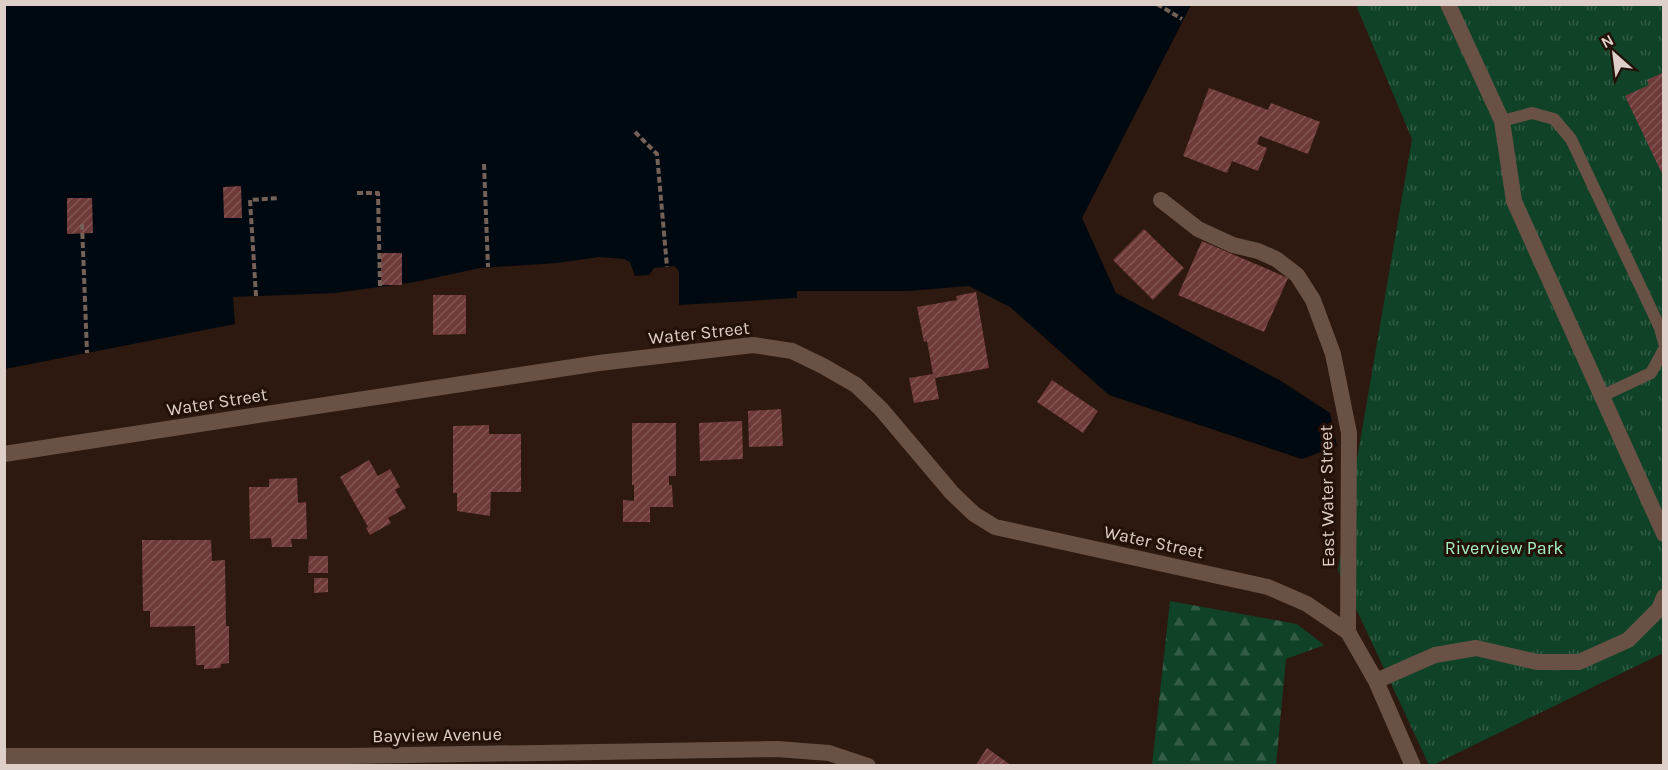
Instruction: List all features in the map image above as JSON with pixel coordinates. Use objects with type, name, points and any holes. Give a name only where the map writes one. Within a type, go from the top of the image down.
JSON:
[{"type":"street","points":[[1448,4],[1502,121],[1514,201],[1664,534]]},
{"type":"street","name":"East Water Street","points":[[1161,200],[1198,229],[1233,245],[1276,258],[1297,275],[1313,300],[1333,354],[1349,433],[1347,632]]},
{"type":"street","name":"Water Street","points":[[4,454],[600,363],[753,345],[792,351],[856,385],[881,409],[952,493],[974,514],[995,527],[1268,587],[1307,604],[1347,632],[1376,681],[1413,765]]},
{"type":"street","points":[[1376,681],[1435,655],[1476,648],[1537,662],[1579,662],[1628,640],[1659,609],[1664,597]]},
{"type":"street","name":"Bayview Avenue","points":[[4,756],[91,761],[349,761],[777,749],[829,753],[868,765]]},
{"type":"lane","points":[[1502,121],[1532,112],[1554,119],[1570,139],[1660,328],[1664,343]]},
{"type":"lane","points":[[1602,396],[1651,373],[1664,349]]},
{"type":"path","points":[[1157,4],[1182,19]]},
{"type":"path","points":[[635,132],[657,154],[667,267]]},
{"type":"path","points":[[483,164],[488,267]]},
{"type":"path","points":[[357,193],[378,193],[380,287]]},
{"type":"path","points":[[256,296],[250,200],[279,198]]},
{"type":"path","points":[[82,225],[87,353]]},
{"type":"green space","name":"Riverview Park","points":[[1356,5],[1663,5],[1663,653],[1433,765],[1429,765],[1338,570],[1412,139]]},
{"type":"green space","points":[[1170,601],[1297,624],[1324,645],[1286,659],[1276,765],[1152,765]]},
{"type":"shaded area","points":[[5,5],[1191,5],[1082,218],[1116,293],[1281,381],[1330,413],[1337,446],[1302,459],[1109,395],[1010,307],[969,286],[908,291],[797,291],[797,298],[679,305],[679,272],[675,266],[654,268],[649,275],[635,276],[630,262],[624,259],[599,257],[557,263],[480,268],[415,282],[335,293],[233,297],[235,324],[5,369]]},
{"type":"building","points":[[1664,72],[1664,178],[1625,96],[1649,85],[1647,80]]},
{"type":"building","points":[[1209,88],[1268,110],[1271,103],[1320,122],[1308,154],[1260,136],[1257,144],[1267,148],[1258,171],[1232,161],[1227,173],[1183,156]]},
{"type":"building","points":[[241,186],[242,218],[224,218],[223,187]]},
{"type":"building","points":[[67,198],[92,198],[93,233],[67,234]]},
{"type":"building","points":[[1144,229],[1184,268],[1153,300],[1113,260]]},
{"type":"building","points":[[1202,241],[1288,278],[1264,332],[1178,295]]},
{"type":"building","points":[[381,253],[402,253],[402,285],[381,285]]},
{"type":"building","points":[[976,292],[989,368],[935,378],[939,399],[914,403],[909,378],[933,374],[927,341],[924,342],[917,307],[957,300],[956,296]]},
{"type":"building","points":[[433,295],[466,295],[466,334],[433,335]]},
{"type":"building","points":[[1052,380],[1098,411],[1083,433],[1037,402]]},
{"type":"building","points":[[781,409],[783,446],[749,447],[748,411]]},
{"type":"building","points":[[742,421],[743,459],[700,461],[699,423]]},
{"type":"building","points":[[632,423],[676,423],[676,476],[669,476],[669,485],[672,485],[673,507],[650,507],[650,522],[623,522],[623,500],[634,501]]},
{"type":"building","points":[[489,425],[489,434],[521,434],[521,492],[491,492],[490,516],[457,511],[457,493],[453,493],[453,426]]},
{"type":"building","points":[[369,460],[378,476],[390,469],[400,487],[395,490],[406,508],[388,518],[391,523],[370,535],[366,528],[368,527],[340,477]]},
{"type":"building","points":[[297,478],[298,503],[306,502],[307,539],[291,539],[292,547],[272,547],[271,538],[250,539],[249,487],[269,487],[269,479]]},
{"type":"building","points":[[142,540],[211,540],[212,561],[225,560],[229,663],[221,664],[220,668],[204,669],[204,665],[196,665],[195,626],[150,627],[150,611],[143,611]]},
{"type":"building","points":[[309,556],[328,556],[328,573],[308,573]]},
{"type":"building","points":[[314,578],[328,578],[328,592],[314,593]]},
{"type":"building","points":[[987,748],[1012,766],[975,766]]}]
